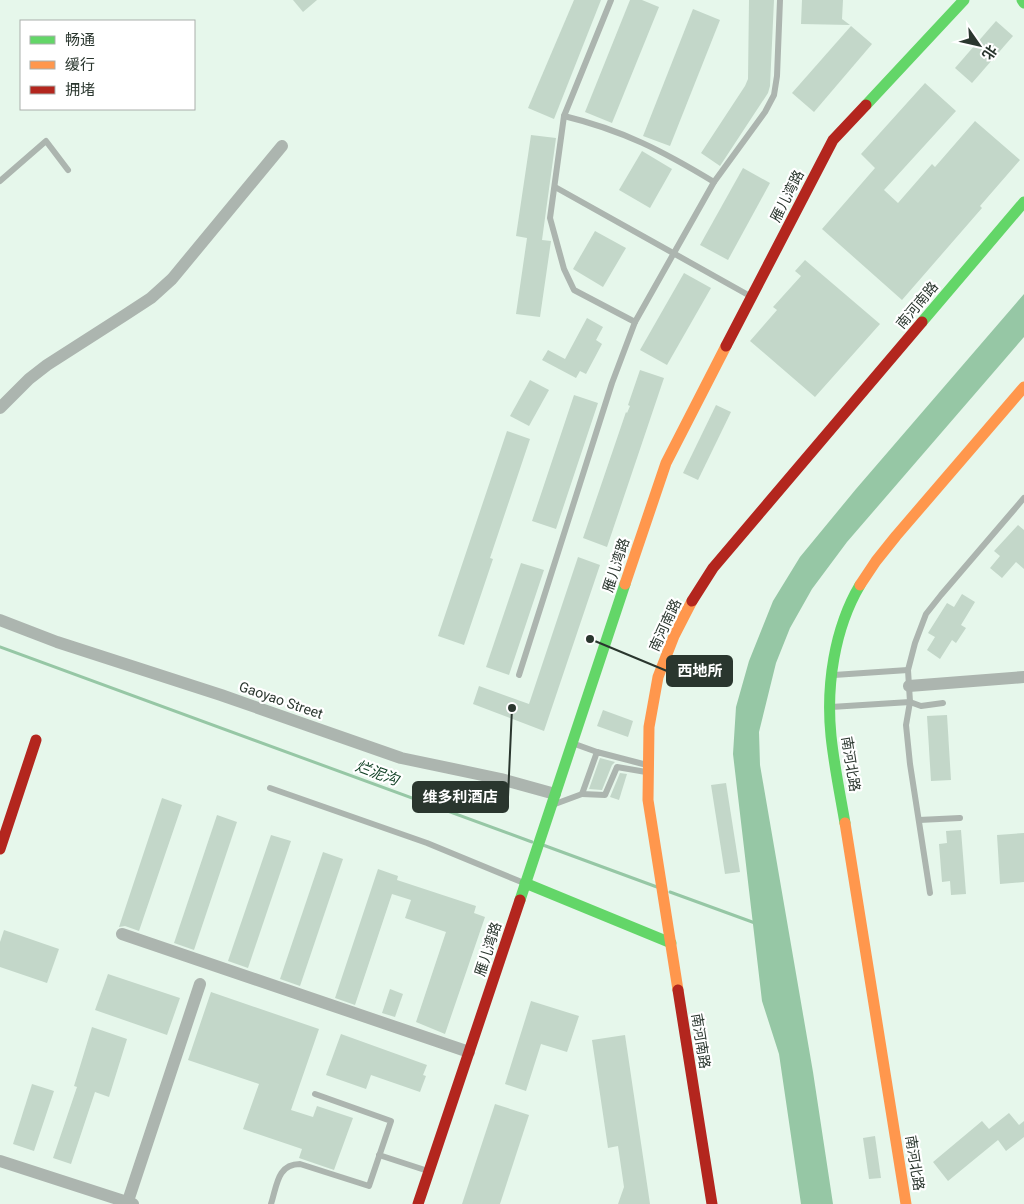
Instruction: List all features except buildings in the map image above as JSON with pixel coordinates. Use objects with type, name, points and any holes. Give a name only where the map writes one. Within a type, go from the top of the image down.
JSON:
[{"type":"street","name":"雁儿湾路","points":[[418,1204],[666,463],[833,140],[964,0]]},
{"type":"street","points":[[0,408],[29,379],[47,365],[151,298],[172,279],[282,146]]},
{"type":"street","name":"南河南路","points":[[712,1204],[648,800],[649,727],[658,677],[687,609],[713,568],[1024,202]]},
{"type":"street","name":"南河北路","points":[[906,1204],[831,736],[832,675],[840,633],[850,603],[868,570],[1024,387]]},
{"type":"street","name":"Gaoyao Street","points":[[0,620],[57,642],[221,695],[401,758],[493,777],[554,800]]},
{"type":"street","points":[[908,686],[1024,676]]},
{"type":"street","points":[[0,849],[36,740]]},
{"type":"street","points":[[527,878],[670,938]]},
{"type":"street","points":[[122,934],[469,1052]]},
{"type":"street","points":[[0,1161],[130,1203],[200,984]]},
{"type":"lane","points":[[611,0],[564,116],[550,218],[564,270],[574,290],[635,322]]},
{"type":"lane","points":[[519,675],[612,383],[635,322],[714,182],[765,112],[774,95],[777,76],[780,0]]},
{"type":"lane","points":[[564,116],[621,133],[668,154],[714,182]]},
{"type":"lane","points":[[0,181],[46,141],[68,170]]},
{"type":"lane","points":[[555,187],[752,297]]},
{"type":"lane","points":[[930,893],[906,725],[910,702],[908,670],[914,642],[926,614],[941,594],[1024,498]]},
{"type":"lane","points":[[832,675],[908,670]]},
{"type":"lane","points":[[830,707],[910,702],[921,706],[943,703]]},
{"type":"lane","points":[[572,743],[648,769]]},
{"type":"lane","points":[[582,794],[597,752]]},
{"type":"lane","points":[[554,800],[582,794],[605,795],[617,766],[648,769]]},
{"type":"lane","points":[[270,788],[527,878]]},
{"type":"lane","points":[[919,820],[960,818]]},
{"type":"lane","points":[[271,1204],[282,1170],[287,1166],[300,1164],[369,1186],[391,1121],[315,1094]]},
{"type":"lane","points":[[379,1155],[429,1172]]},
{"type":"shaded area","points":[[1024,294],[1024,337],[847,542],[812,589],[790,628],[776,663],[759,732],[760,765],[813,1072],[833,1204],[801,1204],[779,1054],[762,1001],[733,754],[736,707],[749,661],[773,601],[800,557]]},
{"type":"waterway","name":"烂泥沟","points":[[0,647],[532,842]]},
{"type":"waterway","name":"烂泥沟","points":[[543,845],[657,887]]},
{"type":"waterway","name":"烂泥沟","points":[[670,892],[755,923]]},
{"type":"traffic: fast","points":[[866,105],[964,0]]},
{"type":"traffic: fast","points":[[922,322],[1024,202]]},
{"type":"traffic: fast","points":[[520,900],[625,584]]},
{"type":"traffic: fast","points":[[845,823],[832,747],[830,717],[831,678],[838,639],[851,602],[860,585]]},
{"type":"traffic: fast","points":[[525,883],[671,943]]},
{"type":"traffic: slow","points":[[625,584],[666,463],[726,346]]},
{"type":"traffic: slow","points":[[860,585],[896,536],[1024,387]]},
{"type":"traffic: slow","points":[[678,990],[648,800],[649,727],[658,677],[674,636],[692,601]]},
{"type":"traffic: slow","points":[[845,823],[906,1204]]},
{"type":"traffic: jam","points":[[726,346],[833,140],[866,105]]},
{"type":"traffic: jam","points":[[692,601],[713,568],[922,322]]},
{"type":"traffic: jam","points":[[0,849],[36,740]]},
{"type":"traffic: jam","points":[[418,1204],[520,900]]},
{"type":"traffic: jam","points":[[678,990],[712,1204]]},
{"type":"place","name":"西地所","points":[[590,639]]},
{"type":"place","name":"维多利酒店","points":[[512,708]]}]
